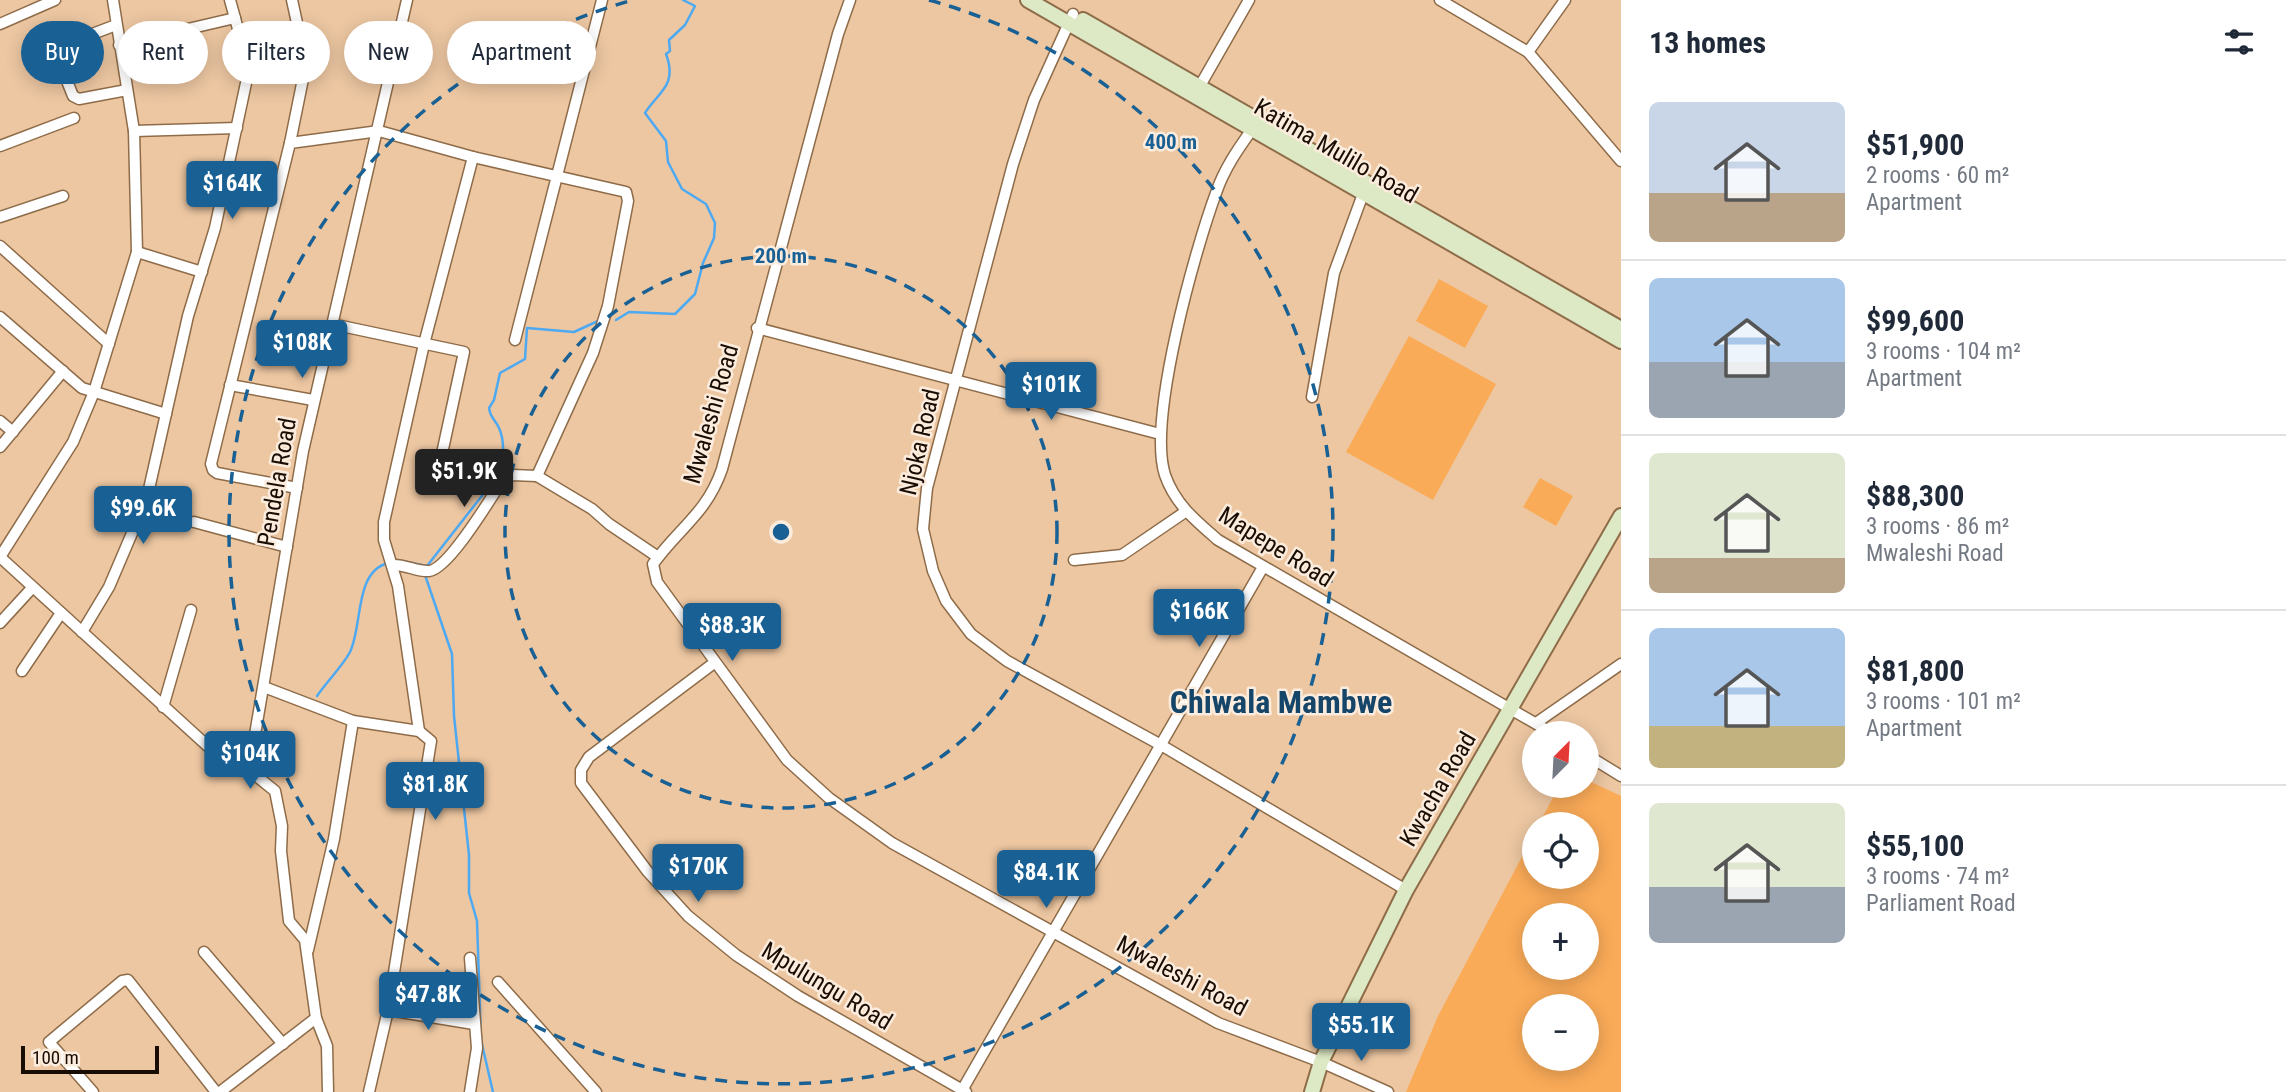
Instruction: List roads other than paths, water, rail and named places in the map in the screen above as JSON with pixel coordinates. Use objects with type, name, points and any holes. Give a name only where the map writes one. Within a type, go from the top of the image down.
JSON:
[{"type":"main road","name":"Katima Mulilo Road","points":[[1028,0],[1070,18],[1198,89],[1621,329]]},
{"type":"main road","name":"Katima Mulilo Road","points":[[1048,0],[1070,18]]},
{"type":"main road","name":"Katima Mulilo Road","points":[[1198,89],[1253,128],[1363,194],[1621,341]]},
{"type":"main road","name":"Kwacha Road","points":[[1312,1092],[1321,1062],[1406,890],[1621,516]]},
{"type":"street","points":[[0,24],[55,0]]},
{"type":"street","points":[[113,0],[118,38]]},
{"type":"street","points":[[82,632],[108,587],[147,498],[215,228],[249,69],[230,0]]},
{"type":"street","points":[[292,0],[306,64],[290,143],[230,385],[213,470],[297,488]]},
{"type":"street","name":"Pendela Road","points":[[249,770],[313,400],[379,131],[407,0]]},
{"type":"street","points":[[514,340],[602,0]]},
{"type":"street","name":"Mwaleshi Road","points":[[850,0],[838,34],[713,493],[702,511],[653,564],[657,582],[787,760],[829,798],[892,843],[1053,929],[1218,1023],[1321,1062],[1388,1092]]},
{"type":"street","points":[[1198,89],[1249,0]]},
{"type":"street","points":[[1440,0],[1528,52],[1621,161]]},
{"type":"street","points":[[1528,52],[1565,0]]},
{"type":"street","points":[[208,24],[235,18]]},
{"type":"street","name":"Njoka Road","points":[[1070,18],[1034,100],[1013,164],[927,488],[923,530],[933,571],[946,601],[971,634],[1007,661],[1161,745],[1406,890]]},
{"type":"street","points":[[116,25],[66,44],[57,55],[73,96],[79,99],[127,90]]},
{"type":"street","points":[[126,84],[134,131],[137,251],[94,392],[73,442],[0,557],[224,761],[235,768],[249,770],[275,790],[282,826],[281,851],[289,921],[305,940],[316,1018],[327,1046],[328,1092]]},
{"type":"street","points":[[0,146],[74,118]]},
{"type":"street","points":[[134,131],[237,128]]},
{"type":"street","name":"Mapepe Road","points":[[1253,128],[1232,158],[1216,192],[1183,311],[1162,403],[1160,433],[1165,474],[1185,512],[1218,540],[1532,721]]},
{"type":"street","points":[[290,143],[379,131],[473,158],[609,186],[626,192],[628,201],[608,306],[593,354],[537,476]]},
{"type":"street","points":[[419,731],[392,565],[384,540],[384,522],[424,344],[473,158]]},
{"type":"street","points":[[1312,397],[1334,273],[1363,194]]},
{"type":"street","points":[[0,217],[63,196]]},
{"type":"street","points":[[0,246],[109,344]]},
{"type":"street","points":[[137,251],[202,272]]},
{"type":"street","points":[[0,317],[82,388],[166,414]]},
{"type":"street","points":[[332,324],[464,352],[438,472]]},
{"type":"street","points":[[757,328],[1160,433]]},
{"type":"street","points":[[0,447],[63,371]]},
{"type":"street","points":[[230,385],[313,400]]},
{"type":"street","points":[[0,421],[13,432]]},
{"type":"street","points":[[392,565],[403,564],[428,572],[436,569],[452,554],[504,478],[512,475],[537,476],[592,509],[608,524],[658,557]]},
{"type":"street","points":[[1074,560],[1122,555],[1185,512]]},
{"type":"street","points":[[194,522],[287,548]]},
{"type":"street","points":[[963,1091],[1053,929],[1264,567]]},
{"type":"street","points":[[0,623],[32,588]]},
{"type":"street","points":[[163,707],[191,610]]},
{"type":"street","points":[[22,671],[61,613]]},
{"type":"street","name":"Mpulungu Road","points":[[714,663],[589,757],[581,770],[582,783],[648,872],[688,916],[736,955],[778,984],[963,1091]]},
{"type":"street","points":[[1539,721],[1621,664]]},
{"type":"street","points":[[264,687],[353,721],[419,731],[431,741],[387,1010],[369,1092]]},
{"type":"street","points":[[307,955],[334,839],[353,721]]},
{"type":"street","points":[[1600,763],[1621,776]]},
{"type":"street","points":[[204,952],[283,1044]]},
{"type":"street","points":[[470,958],[477,1048],[470,1092]]},
{"type":"street","points":[[88,1090],[49,1042],[122,981],[128,980],[218,1092],[316,1018]]},
{"type":"street","points":[[498,982],[596,1092]]},
{"type":"street","points":[[387,1010],[474,1024]]},
{"type":"waterway","points":[[616,320],[629,312],[675,314],[695,294],[703,263],[714,238],[715,223],[706,204],[682,189],[668,162],[666,141],[645,113],[668,81],[670,74],[666,54],[670,51],[669,40],[685,25],[695,6],[683,0]]},
{"type":"waterway","points":[[402,561],[427,566],[499,474],[503,445],[499,428],[489,408],[494,400],[500,373],[525,359],[527,328],[574,332],[598,321]]},
{"type":"waterway","points":[[317,696],[350,652],[364,588],[377,568],[388,563]]},
{"type":"waterway","points":[[425,575],[452,654],[454,716],[469,855],[469,893],[477,921],[481,1040],[493,1092]]},
{"type":"district","name":"Chiwala Mambwe","points":[[1281,702]]}]
